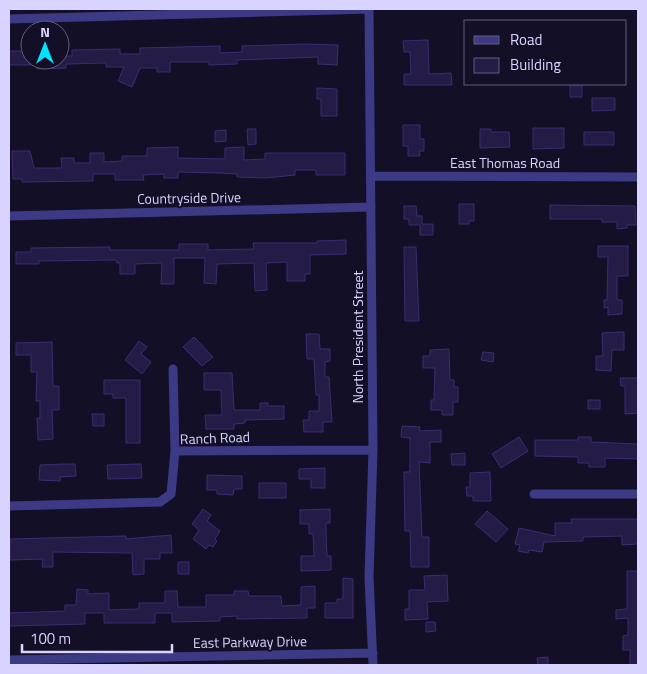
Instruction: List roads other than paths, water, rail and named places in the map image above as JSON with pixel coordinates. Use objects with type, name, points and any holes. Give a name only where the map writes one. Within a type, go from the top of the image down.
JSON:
[{"type":"street","points":[[9,19],[369,9]]},
{"type":"street","name":"North President Street","points":[[369,9],[372,450],[369,577],[373,665]]},
{"type":"street","name":"East Thomas Road","points":[[371,176],[638,177]]},
{"type":"street","name":"Countryside Drive","points":[[9,216],[370,207]]},
{"type":"street","points":[[173,369],[175,451]]},
{"type":"street","name":"Ranch Road","points":[[9,506],[160,502],[171,494],[175,451],[372,450]]},
{"type":"street","points":[[534,494],[638,494]]},
{"type":"street","name":"East Parkway Drive","points":[[9,660],[373,653]]}]
